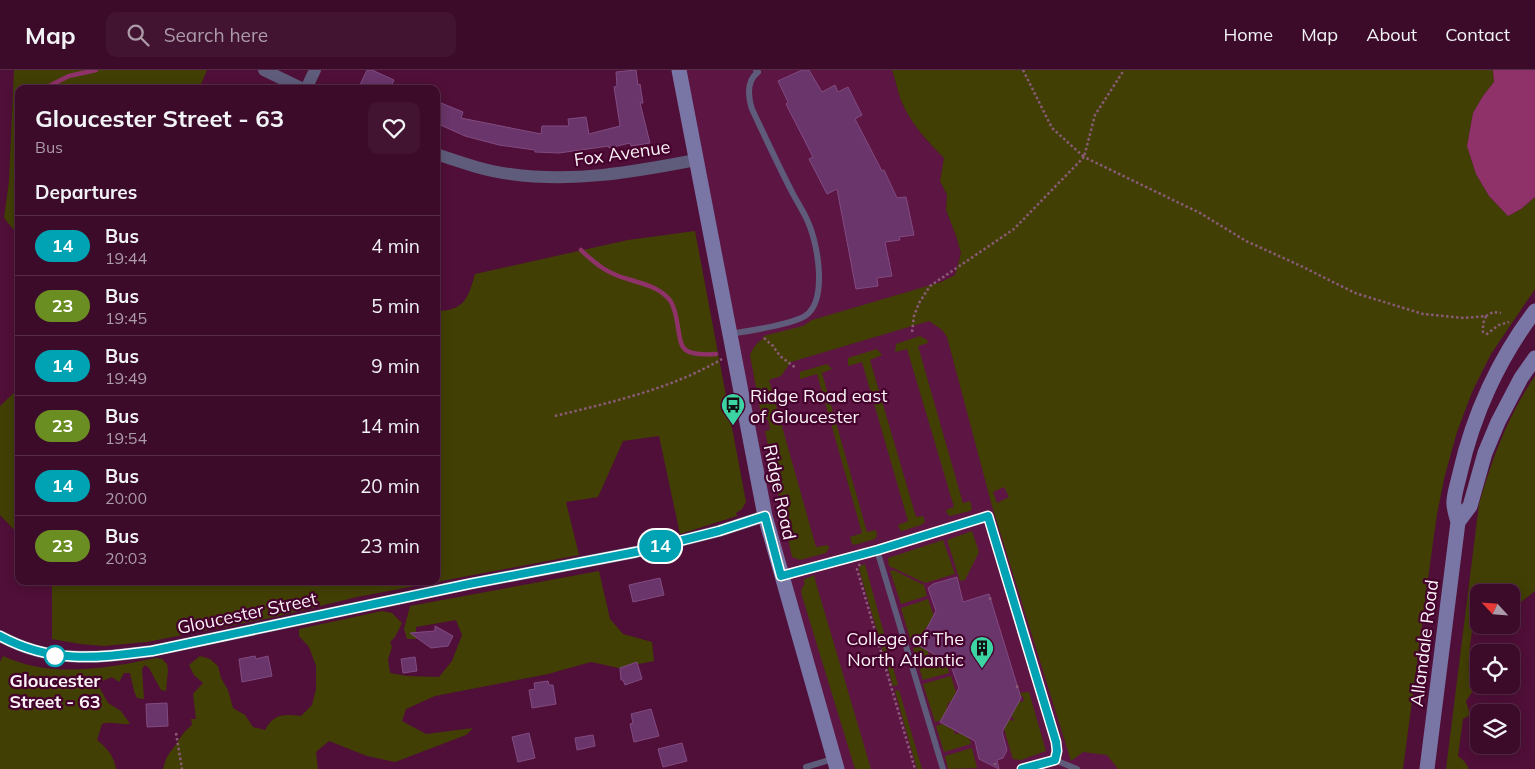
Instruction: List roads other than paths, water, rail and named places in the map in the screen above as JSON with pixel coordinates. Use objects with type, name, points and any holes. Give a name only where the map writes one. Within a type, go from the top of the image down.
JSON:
[{"type":"street","points":[[264,70],[296,85]]},
{"type":"street","points":[[307,85],[315,70]]},
{"type":"street","name":"Ridge Road","points":[[679,70],[765,516],[836,764]]},
{"type":"street","name":"Fox Avenue","points":[[440,155],[476,167],[509,174],[574,178],[604,176],[696,160]]},
{"type":"street","name":"Allandale Road","points":[[1427,769],[1458,522],[1454,501],[1463,459],[1482,404],[1493,379],[1512,344],[1535,311]]},
{"type":"street","name":"Allandale Road","points":[[1458,522],[1470,506],[1485,453],[1498,422],[1510,397],[1535,358]]},
{"type":"street","name":"Gloucester Street","points":[[0,636],[13,643],[51,655],[70,657],[101,657],[152,651],[460,585],[636,552],[719,531],[765,516]]},
{"type":"lane","points":[[730,334],[794,321],[805,316],[812,310],[817,299],[819,287],[818,267],[809,223],[752,109],[749,87],[752,76],[759,71]]},
{"type":"lane","points":[[781,576],[878,550],[988,516],[1056,742],[1055,760]]},
{"type":"lane","points":[[878,550],[943,769]]},
{"type":"lane","points":[[1022,769],[1055,760],[1077,769]]},
{"type":"lane","points":[[806,767],[836,764]]},
{"type":"waterway","points":[[51,85],[69,76],[96,70]]},
{"type":"waterway","points":[[581,250],[611,273],[650,286],[663,293],[672,304],[680,341],[687,351],[716,354]]},
{"type":"place","name":"Ridge Road east of Gloucester","points":[[733,426]]},
{"type":"place","name":"Gloucester Street - 63","points":[[55,656]]},
{"type":"place","name":"College of The North Atlantic","points":[[982,669]]}]
